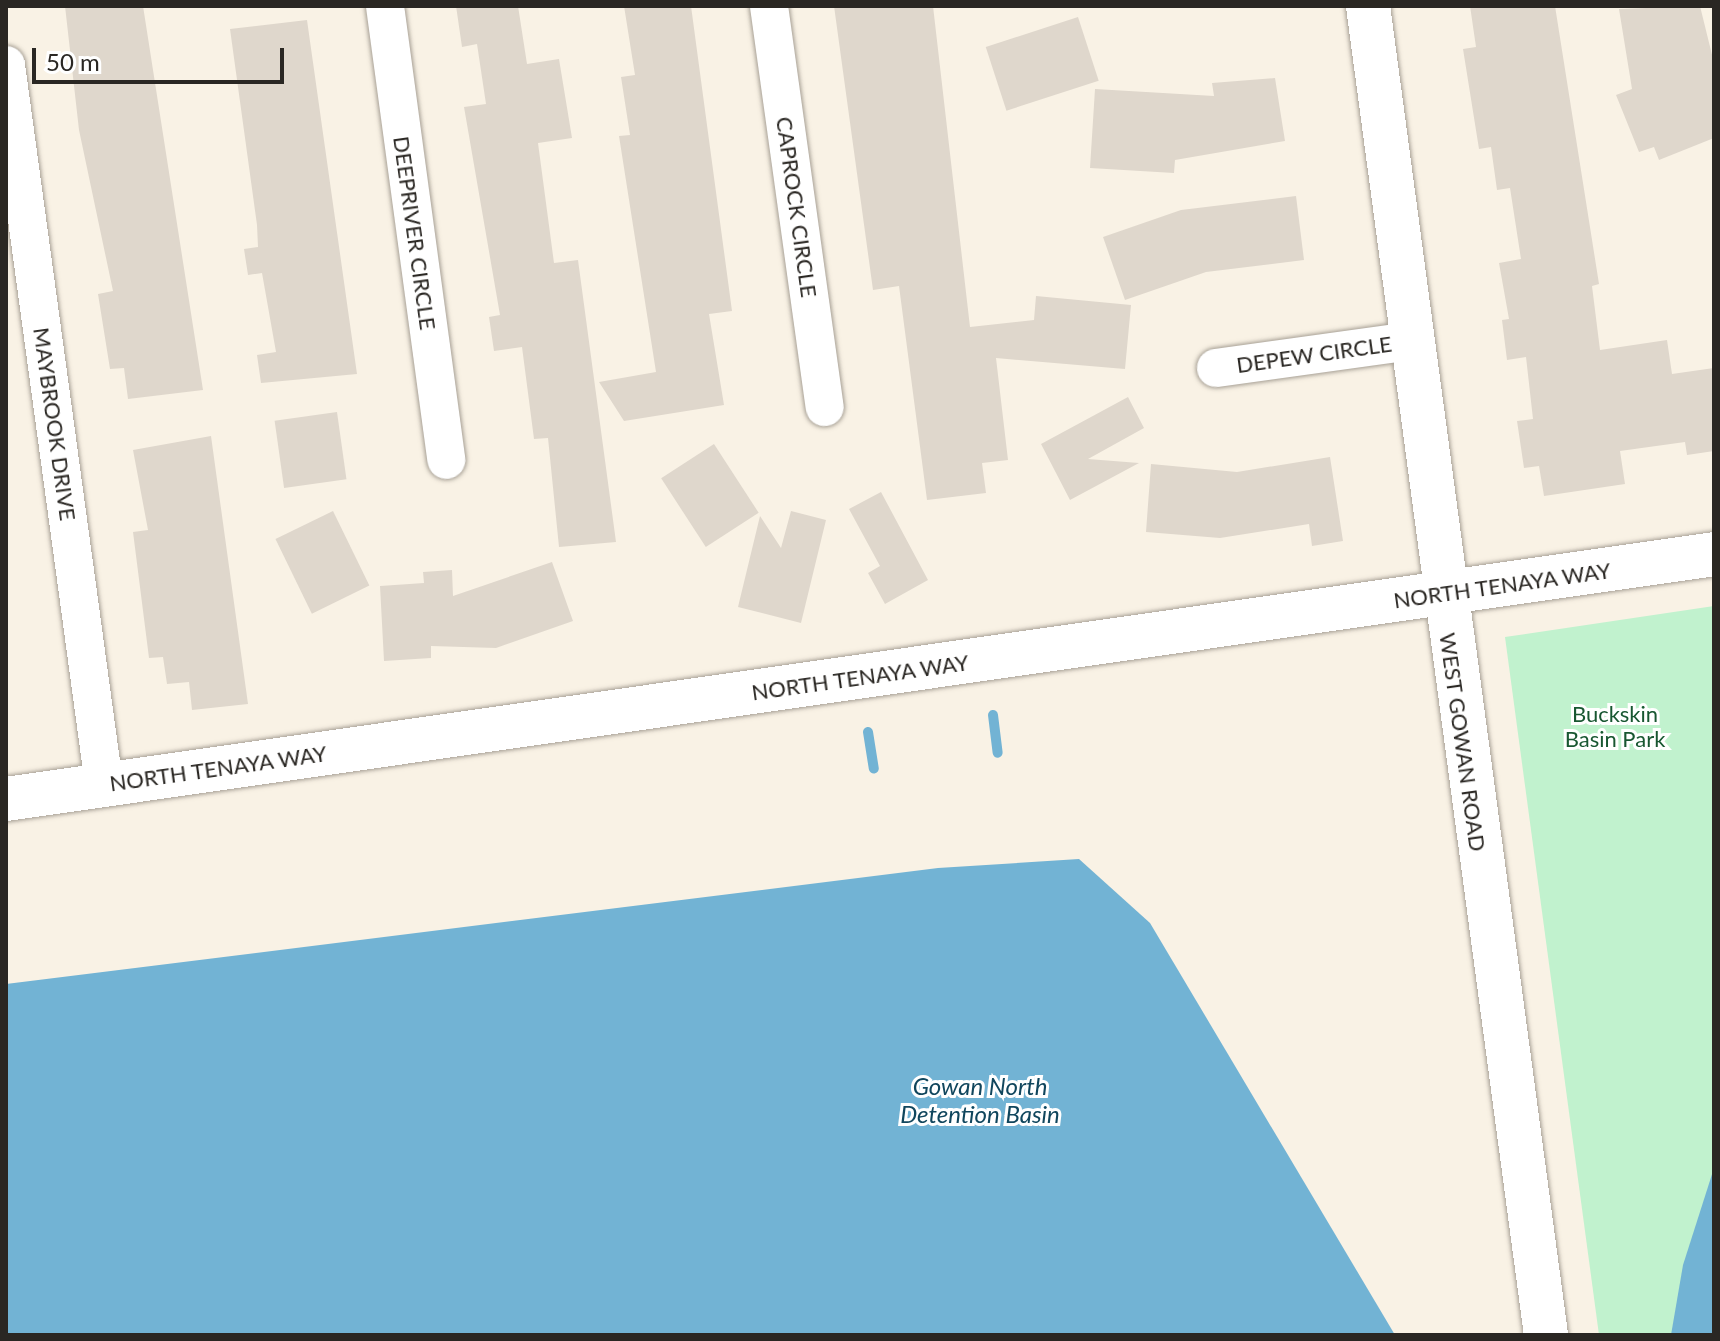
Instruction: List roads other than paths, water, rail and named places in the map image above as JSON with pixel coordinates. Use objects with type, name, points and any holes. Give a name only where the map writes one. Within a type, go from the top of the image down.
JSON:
[{"type":"main road","name":"WEST GOWAN ROAD","points":[[1368,6],[1442,594],[1546,1335]]},
{"type":"main road","name":"NORTH TENAYA WAY","points":[[6,799],[1714,554]]},
{"type":"street","name":"DEEPRIVER CIRCLE","points":[[385,6],[446,460]]},
{"type":"street","name":"CAPROCK CIRCLE","points":[[769,6],[825,407]]},
{"type":"street","name":"MAYBROOK DRIVE","points":[[6,65],[104,784]]},
{"type":"street","name":"DEPEW CIRCLE","points":[[1216,368],[1411,341]]},
{"type":"water","name":"Gowan North Detention Basin","points":[[1079,859],[1150,923],[1395,1335],[6,1335],[6,984],[938,868]]},
{"type":"water","points":[[1714,1168],[1714,1335],[1671,1335],[1683,1265]]},
{"type":"waterway","points":[[993,715],[998,753]]},
{"type":"waterway","points":[[868,732],[874,769]]},
{"type":"park label","name":"Buckskin Basin Park","points":[[1615,726]]}]
